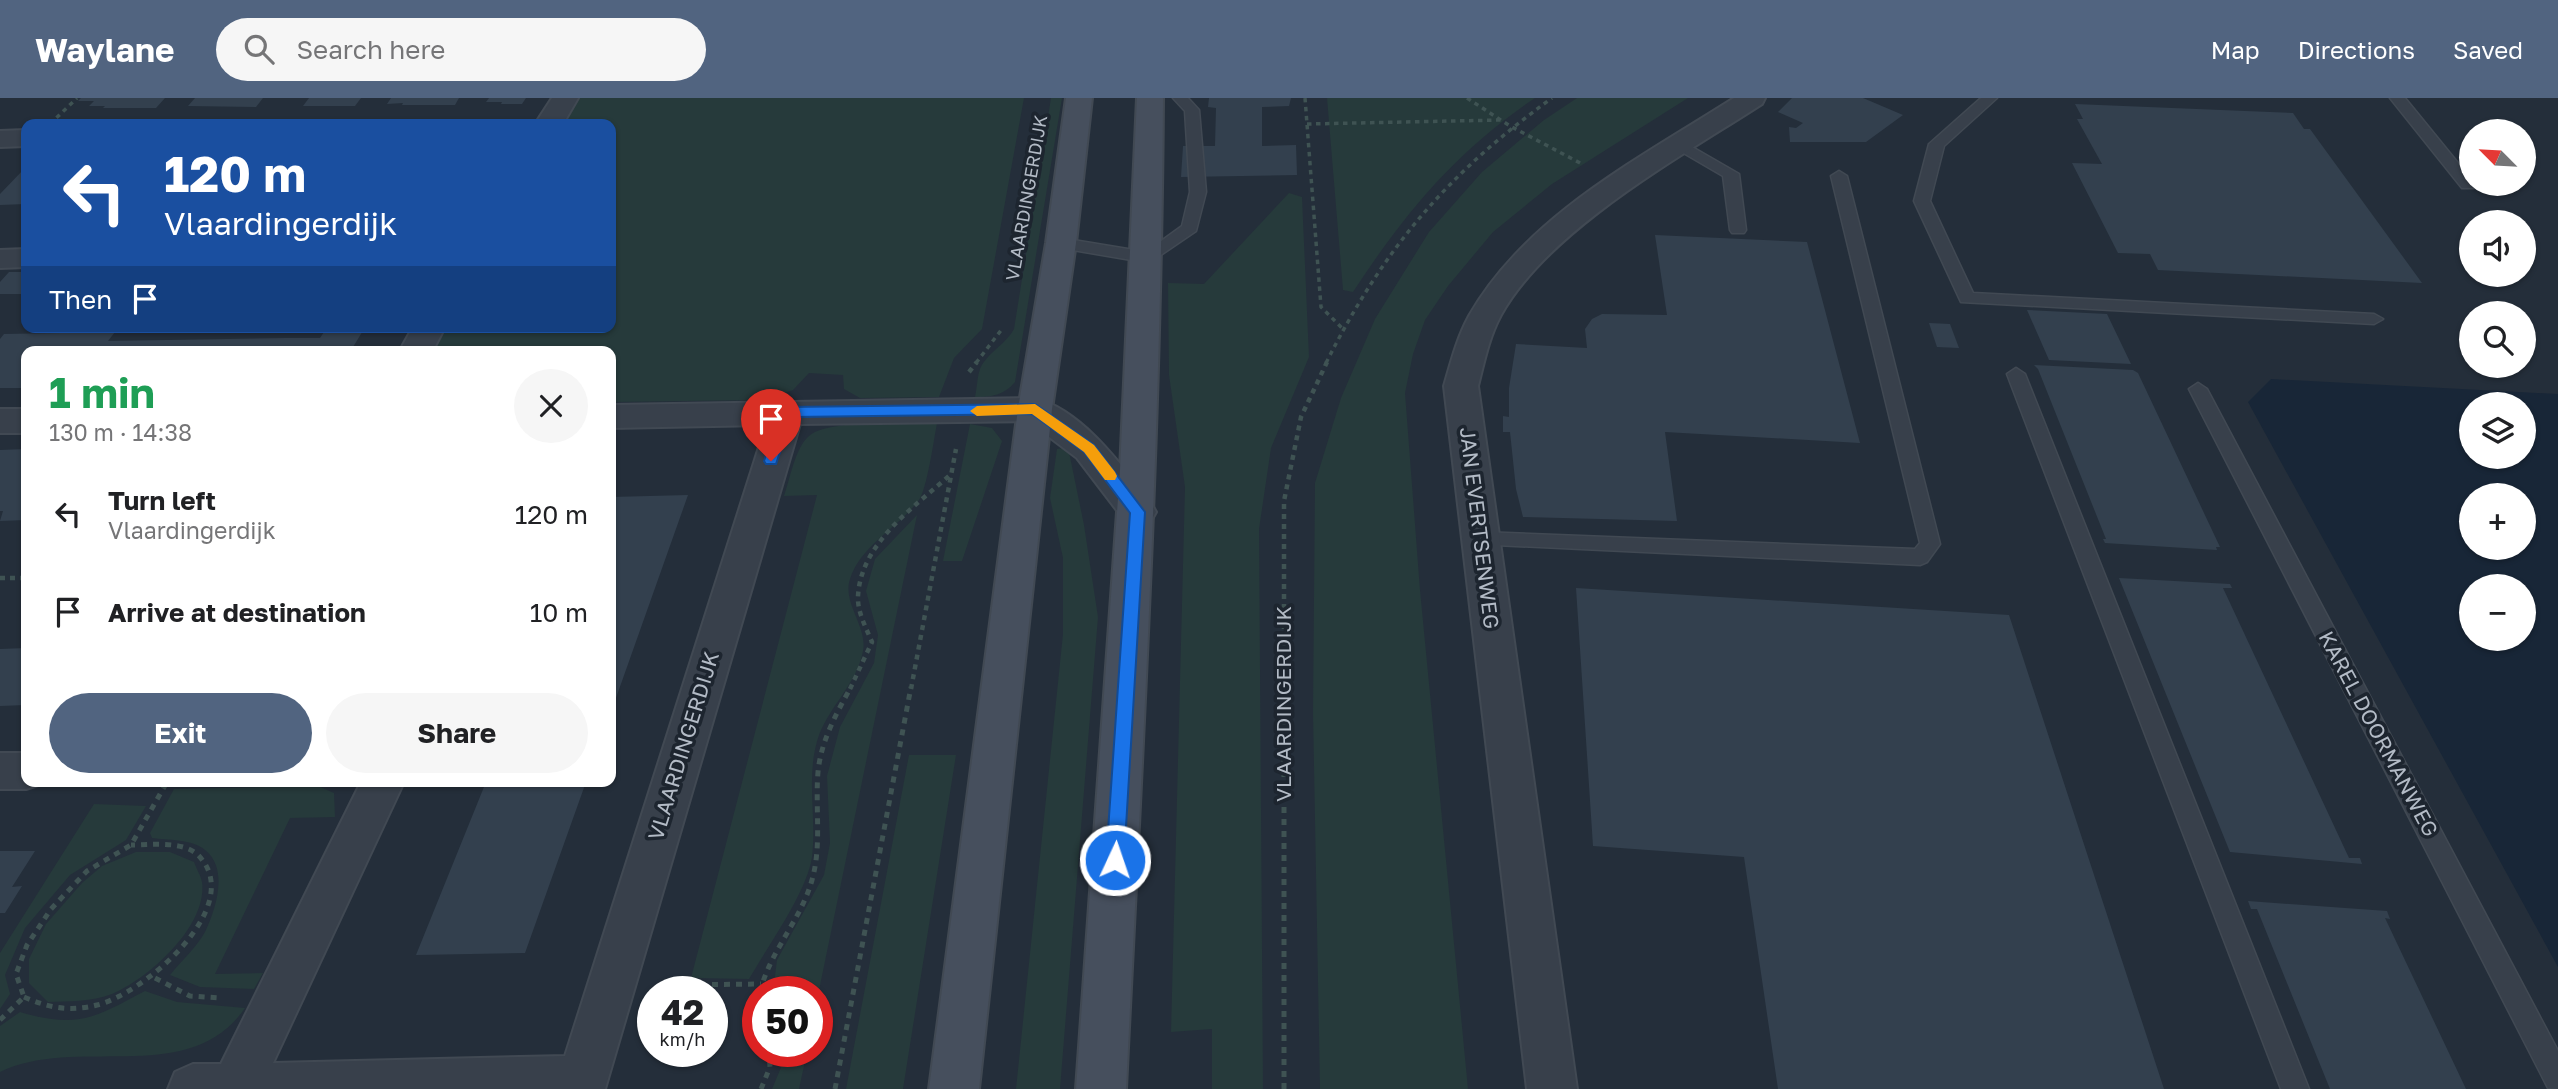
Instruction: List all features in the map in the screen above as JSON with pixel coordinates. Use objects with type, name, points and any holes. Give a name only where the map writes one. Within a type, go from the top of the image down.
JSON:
[{"type":"main road","name":"VLAARDINGERDIJK","points":[[954,1089],[1035,409],[1061,243],[1079,98]]},
{"type":"main road","points":[[1101,1089],[1138,512],[1149,258],[1150,98]]},
{"type":"street","points":[[552,119],[565,98]]},
{"type":"street","name":"JAN EVERTSENWEG","points":[[1552,1089],[1461,386],[1472,346],[1490,307],[1529,260],[1576,214],[1752,98]]},
{"type":"street","points":[[0,139],[21,138]]},
{"type":"street","points":[[0,259],[21,258]]},
{"type":"street","points":[[616,416],[1035,409],[1089,449],[1138,512]]},
{"type":"street","name":"VLAARDINGERDIJK","points":[[214,1088],[582,1085],[787,412]]},
{"type":"street","points":[[0,421],[21,421]]},
{"type":"street","points":[[0,771],[21,771]]},
{"type":"street","name":"VLAARDINGERDIJK","points":[[214,1088],[279,1000],[381,787]]},
{"type":"lane","points":[[1061,243],[1149,258],[1191,228],[1198,192],[1192,110],[1180,98]]},
{"type":"lane","points":[[1990,98],[1937,144],[1922,201],[1966,298],[2374,319]]},
{"type":"lane","points":[[2397,98],[2459,175]]},
{"type":"lane","points":[[1680,145],[1731,174],[1738,230]]},
{"type":"lane","points":[[1481,539],[1920,557],[1930,544],[1839,176]]},
{"type":"lane","points":[[2016,374],[2295,1089]]},
{"type":"lane","name":"KAREL DOORMANWEG","points":[[2198,389],[2558,1079]]},
{"type":"path","points":[[55,119],[77,98]]},
{"type":"path","points":[[1305,98],[1321,307],[1343,329]]},
{"type":"path","points":[[1467,98],[1546,146]]},
{"type":"path","name":"VLAARDINGERDIJK","points":[[1284,1089],[1284,501],[1301,418],[1343,329],[1398,238],[1457,173],[1510,126],[1552,98]]},
{"type":"path","points":[[1307,124],[1501,120]]},
{"type":"path","points":[[835,1089],[970,370],[1006,324]]},
{"type":"path","points":[[764,976],[779,941],[811,884],[818,857],[817,786],[820,756],[827,733],[861,672],[872,642],[858,597],[863,568],[888,535],[951,474]]},
{"type":"path","points":[[0,578],[21,578]]},
{"type":"path","points":[[131,845],[177,846],[198,855],[209,875],[207,905],[191,940],[155,978],[115,1000],[72,1010],[40,1007],[24,998],[16,974],[27,945],[51,909],[87,871],[131,845],[164,787]]},
{"type":"path","points":[[155,978],[190,996],[279,1000]]},
{"type":"path","points":[[611,986],[742,984]]},
{"type":"path","points":[[0,1020],[24,998]]},
{"type":"path","points":[[761,1089],[770,1067]]},
{"type":"green space","points":[[579,98],[1024,98],[982,329],[954,358],[939,397],[860,398],[844,389],[843,375],[809,373],[793,390],[764,400],[616,402],[616,346],[435,346],[443,333],[616,333],[616,119],[568,119]]},
{"type":"green space","points":[[1051,98],[1062,98],[1015,382],[997,394],[975,397],[983,363],[1014,329]]},
{"type":"green space","points":[[1327,98],[1535,98],[1456,162],[1412,210],[1353,292],[1343,290]]},
{"type":"green space","points":[[1577,98],[1688,98],[1552,184],[1493,232],[1448,286],[1425,320],[1413,354],[1405,393],[1420,590],[1468,1089],[1320,1089],[1313,712],[1315,483],[1341,398],[1375,319],[1429,232],[1482,172],[1544,120]]},
{"type":"green space","points":[[1289,193],[1302,197],[1309,357],[1271,448],[1259,529],[1263,1089],[1212,1089],[1212,1029],[1171,1032],[1185,487],[1169,375],[1168,283],[1204,284]]},
{"type":"green space","points":[[937,423],[919,500],[862,556],[850,579],[849,597],[862,633],[863,651],[855,674],[824,724],[815,750],[812,780],[813,842],[809,871],[786,919],[751,976],[742,976],[742,979],[692,976],[817,495],[784,496],[797,456],[809,436],[833,427]]},
{"type":"green space","points":[[970,424],[992,428],[1002,441],[962,561],[943,561]]},
{"type":"green space","points":[[1068,447],[1084,525],[1098,617],[1060,1089],[1016,1089],[1063,634],[1063,558],[1050,498],[1057,449]]},
{"type":"green space","points":[[917,515],[822,976],[775,976],[777,960],[824,875],[830,843],[827,776],[840,727],[874,663],[878,635],[866,591],[875,559]]},
{"type":"green space","points":[[909,755],[956,755],[903,1089],[846,1089]]},
{"type":"green space","points":[[320,787],[334,793],[335,817],[290,818],[215,974],[263,973],[254,989],[200,987],[170,975],[205,932],[218,890],[217,868],[212,858],[200,846],[152,838],[150,833],[174,789]]},
{"type":"green space","points":[[94,804],[146,806],[126,840],[70,875],[25,928],[5,975],[10,994],[0,1009],[0,953]]},
{"type":"green space","points":[[136,852],[170,852],[194,862],[202,882],[196,916],[173,949],[158,964],[126,987],[104,997],[48,1002],[29,983],[29,959],[46,924],[82,883],[102,866]]},
{"type":"green space","points":[[145,991],[177,1002],[245,1008],[222,1032],[194,1047],[164,1054],[64,1057],[31,1062],[0,1072],[0,1026],[20,1012],[57,1020],[85,1018]]},
{"type":"green space","points":[[781,1067],[804,1067],[799,1089],[772,1089]]},
{"type":"water","points":[[2271,379],[2520,392],[2459,392],[2459,469],[2536,469],[2536,393],[2558,394],[2558,967],[2248,402]]},
{"type":"building","points":[[81,98],[165,98],[156,108],[103,108],[105,106],[89,106],[94,101],[78,101]]},
{"type":"building","points":[[195,98],[263,98],[256,107],[188,106]]},
{"type":"building","points":[[309,98],[361,98],[355,106],[303,106]]},
{"type":"building","points":[[391,98],[459,98],[455,105],[387,104]]},
{"type":"building","points":[[489,98],[526,98],[522,104],[501,104],[502,102],[486,102]]},
{"type":"building","points":[[1209,98],[1291,98],[1289,106],[1262,107],[1262,146],[1296,145],[1297,175],[1181,177],[1183,146],[1215,146],[1216,108],[1208,107]]},
{"type":"building","points":[[1792,98],[1863,98],[1903,115],[1866,142],[1790,142],[1789,127],[1796,128],[1803,123],[1778,112]]},
{"type":"building","points":[[2075,104],[2293,113],[2304,129],[2310,129],[2422,283],[2158,270],[2150,254],[2118,253],[2072,163],[2102,164],[2077,119],[2083,119]]},
{"type":"building","points":[[21,172],[21,204],[0,205],[0,194]]},
{"type":"building","points":[[1655,235],[1807,242],[1860,443],[1665,432],[1677,521],[1523,517],[1516,489],[1510,432],[1503,432],[1503,416],[1509,417],[1509,388],[1516,344],[1587,348],[1585,329],[1592,319],[1602,314],[1667,315]]},
{"type":"building","points":[[9,272],[21,272],[21,294],[0,294],[0,282]]},
{"type":"building","points":[[2027,310],[2107,314],[2131,364],[2049,360]]},
{"type":"building","points":[[1929,323],[1950,324],[1959,348],[1937,347]]},
{"type":"building","points":[[114,333],[108,341],[320,338],[323,333],[362,333],[354,346],[21,346],[21,388],[0,388],[0,339],[4,334]]},
{"type":"building","points":[[2034,365],[2133,370],[2138,373],[2220,547],[2216,547],[2217,550],[2105,543],[2103,539],[2106,539],[2038,369]]},
{"type":"building","points":[[21,449],[21,520],[0,521],[3,511],[0,511],[0,450]]},
{"type":"building","points":[[688,495],[616,698],[616,497]]},
{"type":"building","points":[[2119,578],[2230,584],[2232,588],[2223,588],[2349,858],[2360,858],[2362,864],[2230,852]]},
{"type":"building","points":[[1576,588],[2009,615],[2164,1089],[1778,1089],[1744,857],[1593,846]]},
{"type":"building","points":[[21,648],[21,705],[0,706],[0,649]]},
{"type":"building","points":[[484,787],[584,787],[525,953],[416,955]]},
{"type":"building","points":[[0,851],[35,851],[12,887],[22,886],[5,913],[0,913]]},
{"type":"building","points":[[2248,901],[2387,911],[2390,919],[2385,918],[2466,1089],[2330,1089],[2257,909],[2251,909]]},
{"type":"slow traffic","points":[[977,411],[1035,409],[1089,449],[1110,476]]},
{"type":"route","points":[[771,461],[787,412],[962,412],[1035,409],[1089,449],[1138,512],[1115,860]]}]
